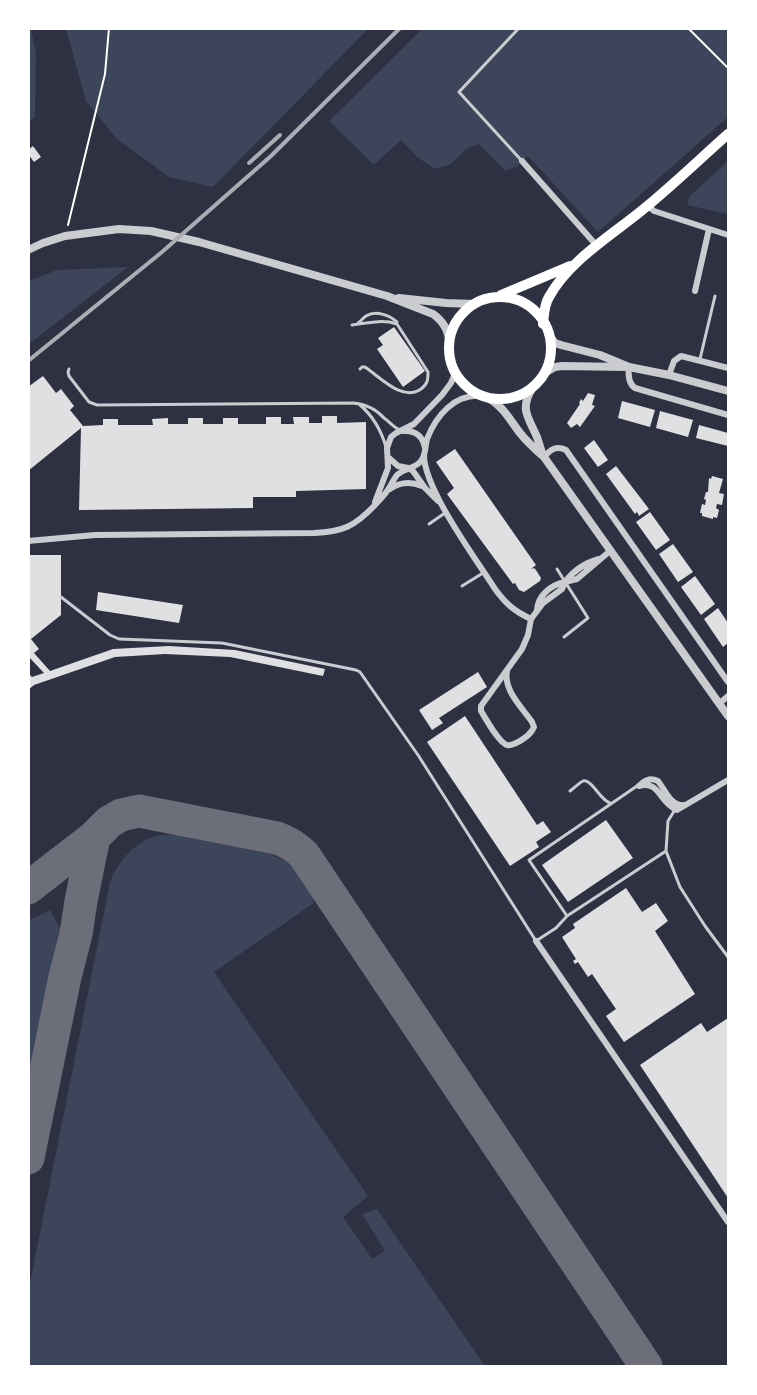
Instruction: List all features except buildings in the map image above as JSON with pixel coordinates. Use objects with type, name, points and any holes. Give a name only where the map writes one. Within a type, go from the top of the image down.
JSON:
[{"type":"main road","points":[[575,264],[495,297],[474,303],[456,322],[450,344],[454,367],[461,381],[473,392],[498,400],[513,397],[533,387],[542,378],[546,372],[550,353],[544,309],[558,283],[575,264],[648,206],[729,134]]},
{"type":"main road","points":[[495,297],[515,299],[528,306],[545,329]]},
{"type":"street","points":[[522,161],[597,246]]},
{"type":"street","points":[[648,206],[654,212],[729,235]]},
{"type":"street","points":[[28,250],[65,236],[119,229],[151,231],[387,296],[439,318],[446,328],[450,344]]},
{"type":"street","points":[[694,291],[709,229]]},
{"type":"street","points":[[387,296],[446,303],[474,303]]},
{"type":"street","points":[[545,329],[555,343],[600,355],[629,367]]},
{"type":"street","points":[[669,375],[674,361],[681,356],[729,368]]},
{"type":"street","points":[[546,372],[562,366],[629,367],[729,391]]},
{"type":"street","points":[[402,431],[414,424],[447,389],[454,376],[454,367]]},
{"type":"street","points":[[629,367],[629,380],[635,388],[729,415]]},
{"type":"street","points":[[533,387],[527,398],[525,410],[543,458]]},
{"type":"street","points":[[28,541],[95,535],[331,532],[347,528],[368,513],[388,491],[400,473],[419,463],[425,453],[430,433],[447,407],[463,397],[471,395],[484,397],[505,412],[543,458],[729,716]]},
{"type":"street","points":[[374,506],[388,468],[387,451],[391,437],[408,430],[417,434],[423,441],[427,468],[441,504],[504,602],[513,610],[531,619]]},
{"type":"street","points":[[543,458],[555,448],[566,450],[729,682]]},
{"type":"street","points":[[387,451],[393,464],[413,471],[425,488],[441,504]]},
{"type":"street","points":[[388,491],[405,483],[425,488]]},
{"type":"street","points":[[507,670],[506,682],[509,689],[534,727],[530,734],[515,744],[509,745],[500,740],[481,711],[481,706],[522,649],[528,636],[531,619],[543,603],[562,589],[566,582],[577,579],[610,551]]},
{"type":"street","points":[[720,703],[729,696]]},
{"type":"street","points":[[639,786],[649,778],[658,781],[677,808],[689,804],[729,780]]},
{"type":"street","points":[[536,941],[729,1222]]},
{"type":"lane","points":[[519,28],[459,92],[522,161]]},
{"type":"lane","points":[[700,361],[715,296]]},
{"type":"lane","points":[[360,369],[365,367],[396,390],[406,393],[423,387],[428,380],[428,372],[398,325],[390,317],[367,315],[354,324],[367,321],[392,322],[398,325]]},
{"type":"lane","points":[[69,369],[69,376],[89,402],[97,405],[359,403],[371,408],[402,431]]},
{"type":"lane","points":[[353,403],[361,405],[374,419],[387,451]]},
{"type":"lane","points":[[429,524],[446,512]]},
{"type":"lane","points":[[557,569],[588,618],[564,637]]},
{"type":"lane","points":[[462,586],[485,572]]},
{"type":"lane","points":[[61,597],[110,635],[119,639],[222,643],[360,672],[418,755],[536,941],[556,928],[567,916],[666,851]]},
{"type":"lane","points":[[570,791],[587,781],[605,801],[612,804]]},
{"type":"lane","points":[[567,916],[529,860],[639,786]]},
{"type":"lane","points":[[677,808],[668,821],[666,851],[680,887],[705,926],[729,957]]},
{"type":"path","points":[[65,236],[105,74],[109,28]]},
{"type":"path","points":[[688,28],[729,68]]},
{"type":"shaded area","points":[[28,29],[31,29],[36,53],[35,117],[29,121]]},
{"type":"shaded area","points":[[66,29],[368,29],[213,187],[169,177],[117,139],[86,101]]},
{"type":"shaded area","points":[[422,29],[728,29],[728,117],[598,232],[528,156],[517,166],[505,171],[479,144],[467,148],[451,164],[435,169],[417,157],[401,140],[374,165],[329,121]]},
{"type":"shaded area","points":[[728,161],[728,214],[687,205],[689,197]]},
{"type":"shaded area","points":[[128,267],[29,344],[29,281],[57,270]]},
{"type":"shaded area","points":[[176,834],[268,853],[293,867],[308,883],[314,903],[214,972],[368,1196],[343,1217],[372,1259],[385,1251],[362,1214],[377,1209],[485,1366],[29,1366],[29,1288],[110,882],[128,853],[135,847],[157,836]]},
{"type":"shaded area","points":[[50,910],[65,937],[29,1115],[29,920]]},
{"type":"taxiway","points":[[28,888],[94,837],[109,822],[121,815],[139,811],[277,838],[298,850],[304,855],[646,1366]]},
{"type":"taxiway","points":[[28,1158],[76,934],[94,837]]},
{"type":"railway","points":[[28,361],[162,252],[271,156],[400,28]]},
{"type":"railway","points":[[249,163],[280,135]]}]
